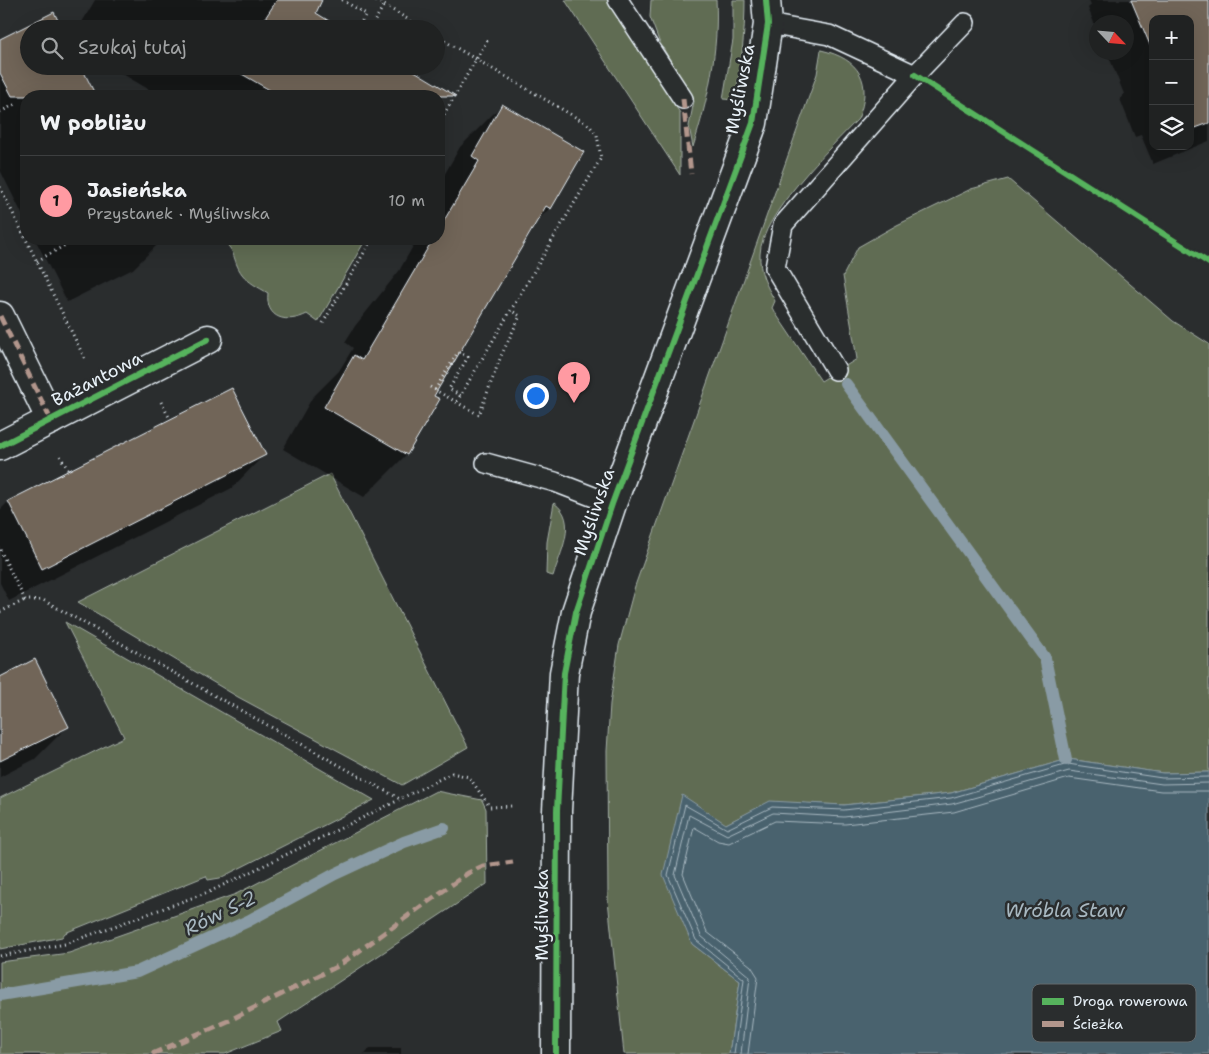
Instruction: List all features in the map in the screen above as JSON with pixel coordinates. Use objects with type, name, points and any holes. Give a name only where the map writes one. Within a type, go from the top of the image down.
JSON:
[{"type":"street","name":"Myśliwska","points":[[556,1054],[557,810],[564,673],[576,612],[612,504],[753,123],[767,12]]},
{"type":"street","name":"Bażantowa","points":[[0,316],[51,420]]},
{"type":"street","name":"Bażantowa","points":[[0,446],[208,339]]},
{"type":"lane","points":[[618,0],[682,99]]},
{"type":"lane","points":[[767,12],[829,35],[915,75]]},
{"type":"lane","points":[[836,370],[775,268],[783,225],[915,75],[966,23]]},
{"type":"lane","points":[[486,463],[555,482],[612,504]]},
{"type":"path","points":[[342,0],[366,14],[362,20]]},
{"type":"path","points":[[376,0],[409,20]]},
{"type":"path","points":[[375,20],[384,5]]},
{"type":"path","points":[[445,113],[488,39]]},
{"type":"path","points":[[445,41],[588,125],[600,142],[601,158],[456,403]]},
{"type":"path","points":[[0,112],[16,104]]},
{"type":"path","points":[[0,186],[20,227]]},
{"type":"path","points":[[29,245],[103,393]]},
{"type":"path","points":[[37,261],[65,245]]},
{"type":"path","points":[[323,323],[368,245]]},
{"type":"path","points":[[430,387],[479,416],[501,356],[520,316],[512,311]]},
{"type":"path","points":[[436,390],[458,352],[468,357],[449,389],[461,396]]},
{"type":"path","points":[[158,395],[170,419]]},
{"type":"path","points":[[60,454],[68,470]]},
{"type":"path","points":[[0,550],[24,600]]},
{"type":"path","points":[[0,612],[24,600],[42,600],[400,799]]},
{"type":"path","points":[[0,956],[65,944],[211,890],[452,773],[469,778],[490,806],[512,806]]},
{"type":"green space","points":[[565,0],[608,0],[680,113],[680,175]]},
{"type":"green space","points":[[651,0],[716,0],[714,56],[703,111],[693,147],[689,126],[694,101],[659,41],[650,17]]},
{"type":"green space","points":[[733,0],[745,0],[742,50],[735,100],[723,99],[733,40]]},
{"type":"green space","points":[[821,50],[845,59],[860,74],[864,94],[862,106],[858,119],[799,182],[772,220],[763,238],[760,261],[764,278],[775,301],[772,308],[821,381],[857,359],[843,276],[858,247],[897,225],[971,189],[1008,179],[1173,321],[1209,344],[1209,772],[1163,773],[1068,759],[951,793],[844,805],[770,802],[726,824],[692,944],[740,981],[729,1054],[624,1054],[608,900],[607,751],[610,704],[619,645],[635,586],[817,74]]},
{"type":"green space","points":[[227,245],[363,245],[318,322],[307,314],[292,319],[285,319],[274,314],[268,302],[268,293],[254,285],[242,274]]},
{"type":"green space","points":[[330,474],[468,747],[402,785],[238,697],[78,602]]},
{"type":"green space","points":[[554,503],[561,510],[567,528],[566,537],[553,576],[546,574],[547,542]]},
{"type":"green space","points":[[65,622],[374,800],[220,878],[208,880],[206,876],[65,933],[62,937],[0,949],[0,798],[124,737]]},
{"type":"green space","points":[[436,791],[482,800],[486,809],[487,884],[278,1022],[282,1031],[225,1054],[0,1054],[0,962],[69,953],[236,894]]},
{"type":"water","name":"Wróbla Staw","points":[[1068,759],[1163,773],[1209,772],[1209,1054],[729,1054],[740,981],[692,944],[663,875],[682,795],[726,824],[770,801],[844,805],[951,793]]},
{"type":"building","points":[[277,0],[322,0],[316,13],[327,20],[264,20]]},
{"type":"building","points":[[1131,0],[1209,0],[1209,123],[1194,129],[1194,15],[1149,15],[1149,43]]},
{"type":"building","points":[[54,12],[58,20],[38,20]]},
{"type":"building","points":[[20,29],[20,75],[86,75],[93,90],[20,90],[20,96],[12,96],[0,73],[0,39]]},
{"type":"building","points":[[243,75],[421,75],[456,96],[445,96],[445,90],[270,90]]},
{"type":"building","points":[[502,104],[584,152],[551,209],[546,206],[434,396],[440,399],[407,455],[324,407],[354,355],[362,360],[429,245],[445,245],[445,219],[479,161],[472,156]]},
{"type":"building","points":[[232,388],[266,455],[42,569],[8,501]]},
{"type":"building","points":[[35,659],[69,727],[0,761],[0,677]]},
{"type":"waterway","points":[[846,384],[1045,658],[1066,760]]},
{"type":"waterway","name":"Rów S-2","points":[[0,995],[137,972],[248,921],[335,874],[404,842],[444,828]]},
{"type":"marked path","points":[[683,99],[691,174]]},
{"type":"marked path","points":[[0,316],[51,420]]},
{"type":"marked path","points":[[152,1054],[228,1021],[338,966],[468,873],[483,866],[513,862]]},
{"type":"cycle path","points":[[556,1054],[557,811],[564,673],[576,612],[612,504],[753,123],[768,24],[766,0]]},
{"type":"cycle path","points":[[915,75],[1209,263]]},
{"type":"cycle path","points":[[0,446],[208,339]]},
{"type":"place","name":"Jasieńska","points":[[574,403]]}]
